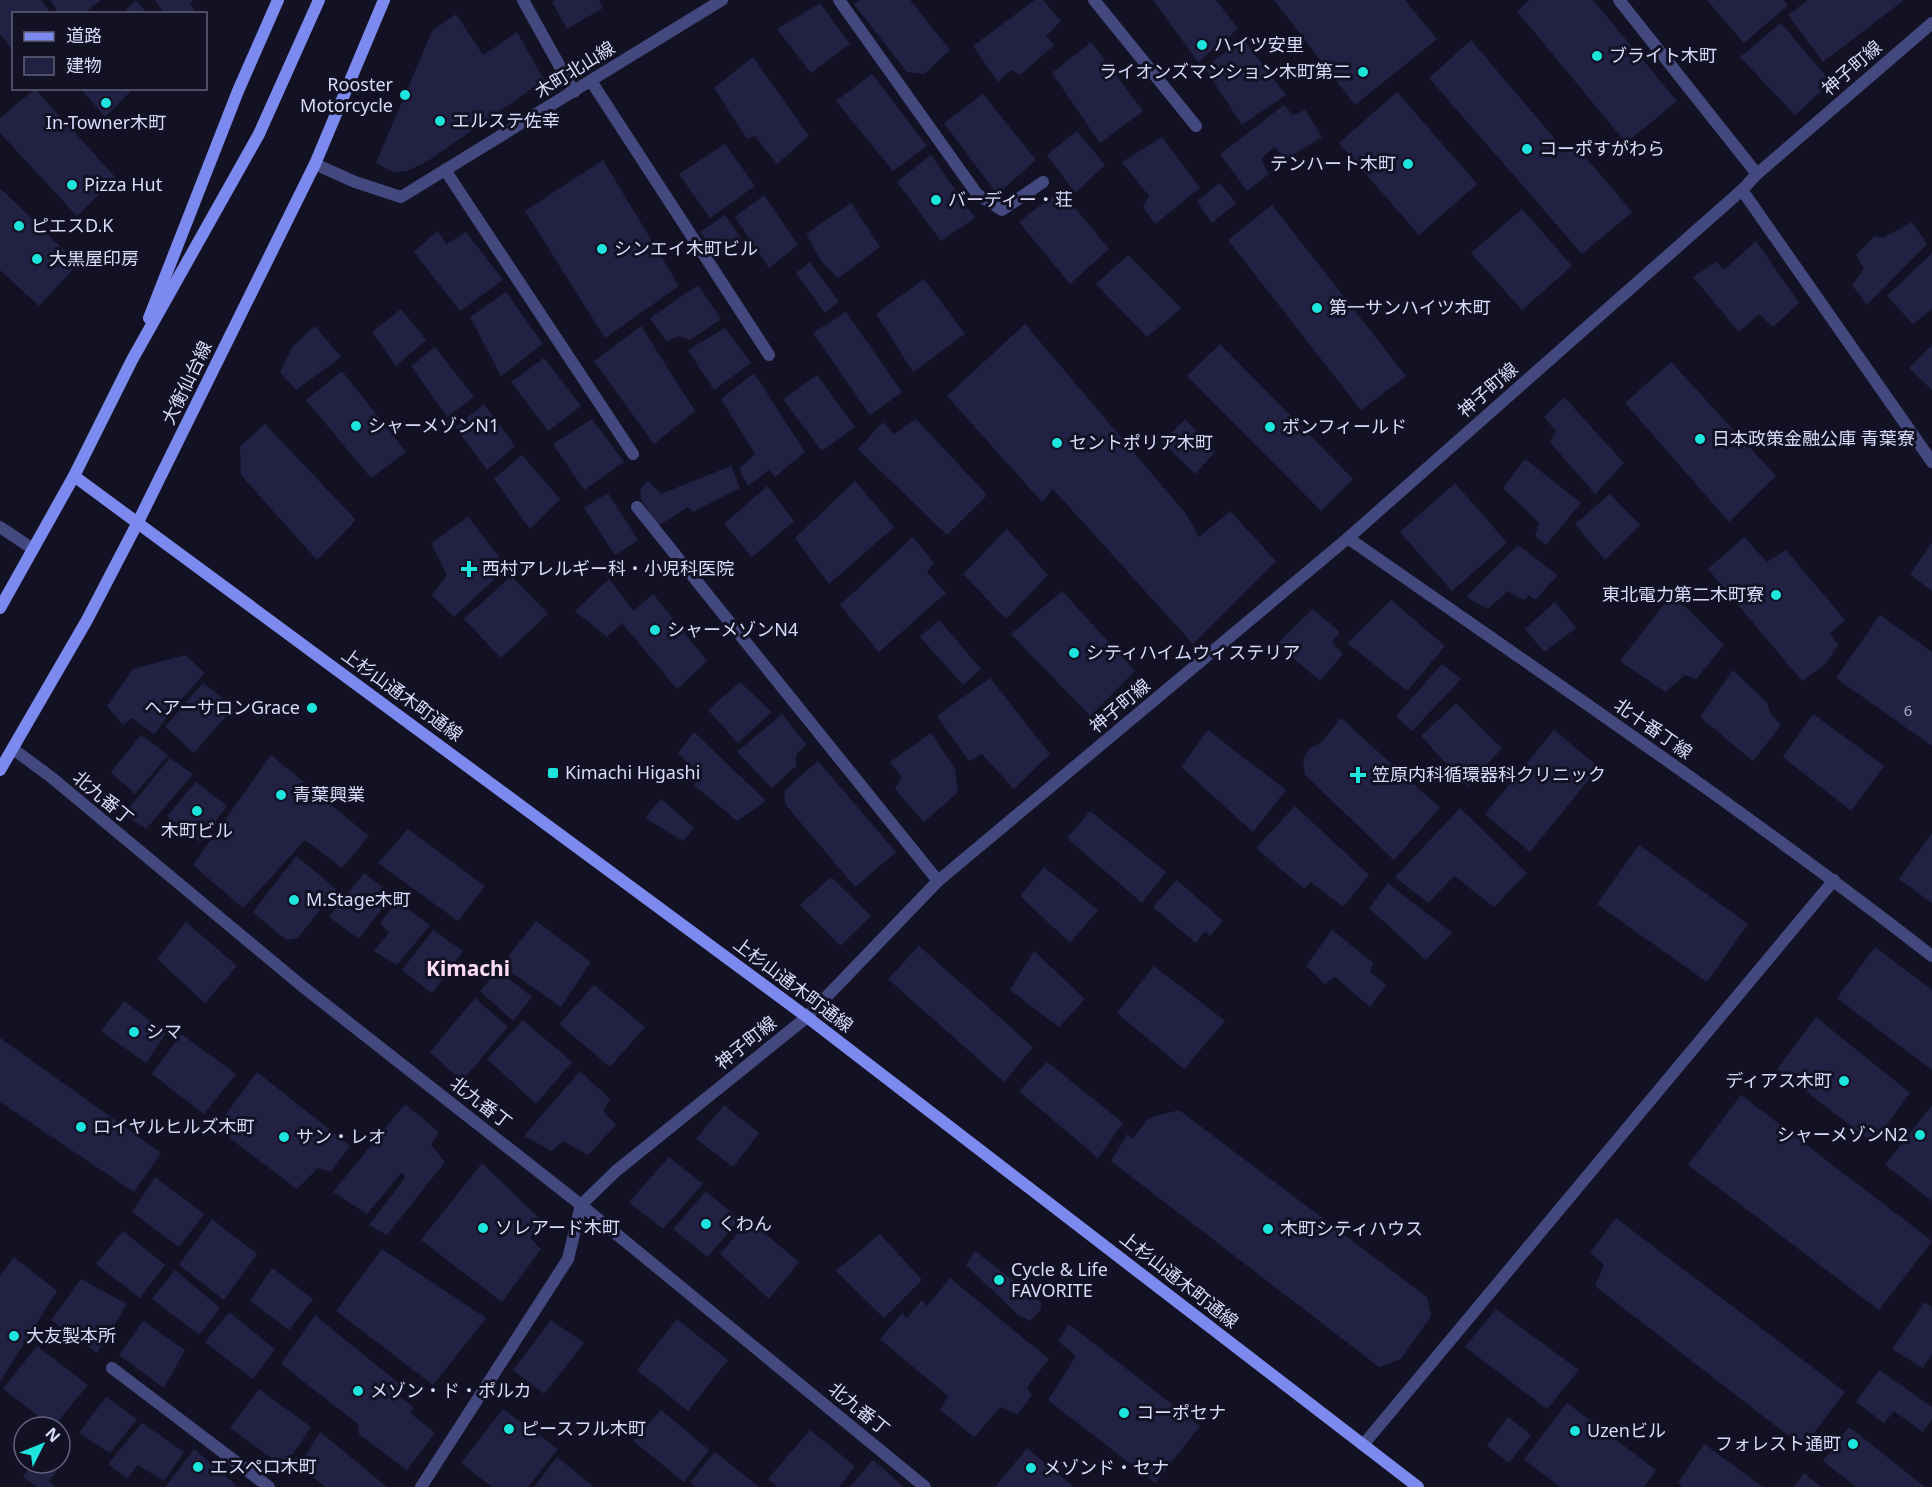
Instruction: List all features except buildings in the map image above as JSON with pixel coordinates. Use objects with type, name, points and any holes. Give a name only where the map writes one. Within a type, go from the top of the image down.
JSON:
[{"type":"main road","points":[[132,360],[238,91],[278,0]]},
{"type":"main road","points":[[0,608],[74,476],[132,360],[259,134],[319,0]]},
{"type":"main road","name":"大衡仙台線","points":[[0,770],[87,620],[138,522],[315,164],[384,0]]},
{"type":"main road","name":"上杉山通木町通線","points":[[74,476],[807,1017],[1418,1487]]},
{"type":"street","points":[[523,0],[574,92]]},
{"type":"street","name":"木町北山線","points":[[315,164],[355,182],[401,197],[722,0]]},
{"type":"street","points":[[839,0],[977,194],[1002,210],[1043,182]]},
{"type":"street","points":[[1094,0],[1196,126]]},
{"type":"street","points":[[1620,0],[1757,174]]},
{"type":"street","name":"神子町線","points":[[581,1205],[616,1171],[807,1017],[938,881],[1348,538],[1742,190],[1757,174],[1932,23]]},
{"type":"street","points":[[591,81],[770,355]]},
{"type":"street","points":[[445,170],[633,454]]},
{"type":"street","points":[[1742,190],[1932,462]]},
{"type":"street","points":[[637,507],[938,881]]},
{"type":"street","points":[[0,527],[33,549]]},
{"type":"street","name":"北十番丁線","points":[[1348,538],[1834,880],[1932,956]]},
{"type":"street","name":"北九番丁","points":[[12,749],[51,777],[302,986],[581,1205],[926,1487]]},
{"type":"street","points":[[1363,1445],[1834,880]]},
{"type":"street","points":[[421,1487],[568,1259],[581,1205]]},
{"type":"street","points":[[112,1368],[269,1487]]},
{"type":"place","name":"ハイツ安里","points":[[1202,45]]},
{"type":"place","name":"ブライト木町","points":[[1597,56]]},
{"type":"place","name":"ライオンズマンション木町第二","points":[[1363,72]]},
{"type":"place","name":"Rooster Motorcycle","points":[[405,95]]},
{"type":"place","name":"In-Towner木町","points":[[106,103]]},
{"type":"place","name":"エルステ佐幸","points":[[440,121]]},
{"type":"place","name":"コーポすがわら","points":[[1527,149]]},
{"type":"place","name":"テンハート木町","points":[[1408,164]]},
{"type":"place","name":"Pizza Hut","points":[[72,185]]},
{"type":"place","name":"バーディー・荘","points":[[936,200]]},
{"type":"place","name":"ピエスD.K","points":[[19,226]]},
{"type":"place","name":"シンエイ木町ビル","points":[[602,249]]},
{"type":"place","name":"大黒屋印房","points":[[37,259]]},
{"type":"place","name":"第一サンハイツ木町","points":[[1317,308]]},
{"type":"place","name":"シャーメゾンN1","points":[[356,426]]},
{"type":"place","name":"ボンフィールド","points":[[1270,427]]},
{"type":"place","name":"日本政策金融公庫 青葉寮","points":[[1700,439]]},
{"type":"place","name":"セントポリア木町","points":[[1057,443]]},
{"type":"place","name":"西村アレルギー科・小児科医院","points":[[469,569]]},
{"type":"place","name":"東北電力第二木町寮","points":[[1776,595]]},
{"type":"place","name":"シャーメゾンN4","points":[[655,630]]},
{"type":"place","name":"シティハイムウィステリア","points":[[1074,653]]},
{"type":"place","name":"ヘアーサロンGrace","points":[[312,708]]},
{"type":"place","name":"Kimachi Higashi","points":[[553,773]]},
{"type":"place","name":"笠原内科循環器科クリニック","points":[[1358,775]]},
{"type":"place","name":"青葉興業","points":[[281,795]]},
{"type":"place","name":"木町ビル","points":[[197,811]]},
{"type":"place","name":"M.Stage木町","points":[[294,900]]},
{"type":"place","name":"シマ","points":[[134,1032]]},
{"type":"place","name":"ディアス木町","points":[[1844,1081]]},
{"type":"place","name":"ロイヤルヒルズ木町","points":[[81,1127]]},
{"type":"place","name":"シャーメゾンN2","points":[[1920,1135]]},
{"type":"place","name":"サン・レオ","points":[[284,1137]]},
{"type":"place","name":"くわん","points":[[706,1224]]},
{"type":"place","name":"ソレアード木町","points":[[483,1228]]},
{"type":"place","name":"木町シティハウス","points":[[1268,1229]]},
{"type":"place","name":"Cycle & Life FAVORITE","points":[[999,1280]]},
{"type":"place","name":"大友製本所","points":[[14,1336]]},
{"type":"place","name":"メゾン・ド・ポルカ","points":[[358,1391]]},
{"type":"place","name":"コーポセナ","points":[[1124,1413]]},
{"type":"place","name":"ピースフル木町","points":[[509,1429]]},
{"type":"place","name":"Uzenビル","points":[[1575,1431]]},
{"type":"place","name":"フォレスト通町","points":[[1853,1444]]},
{"type":"place","name":"エスペロ木町","points":[[198,1467]]},
{"type":"place","name":"メゾンド・セナ","points":[[1031,1468]]},
{"type":"district","name":"Kimachi","points":[[468,969]]}]
